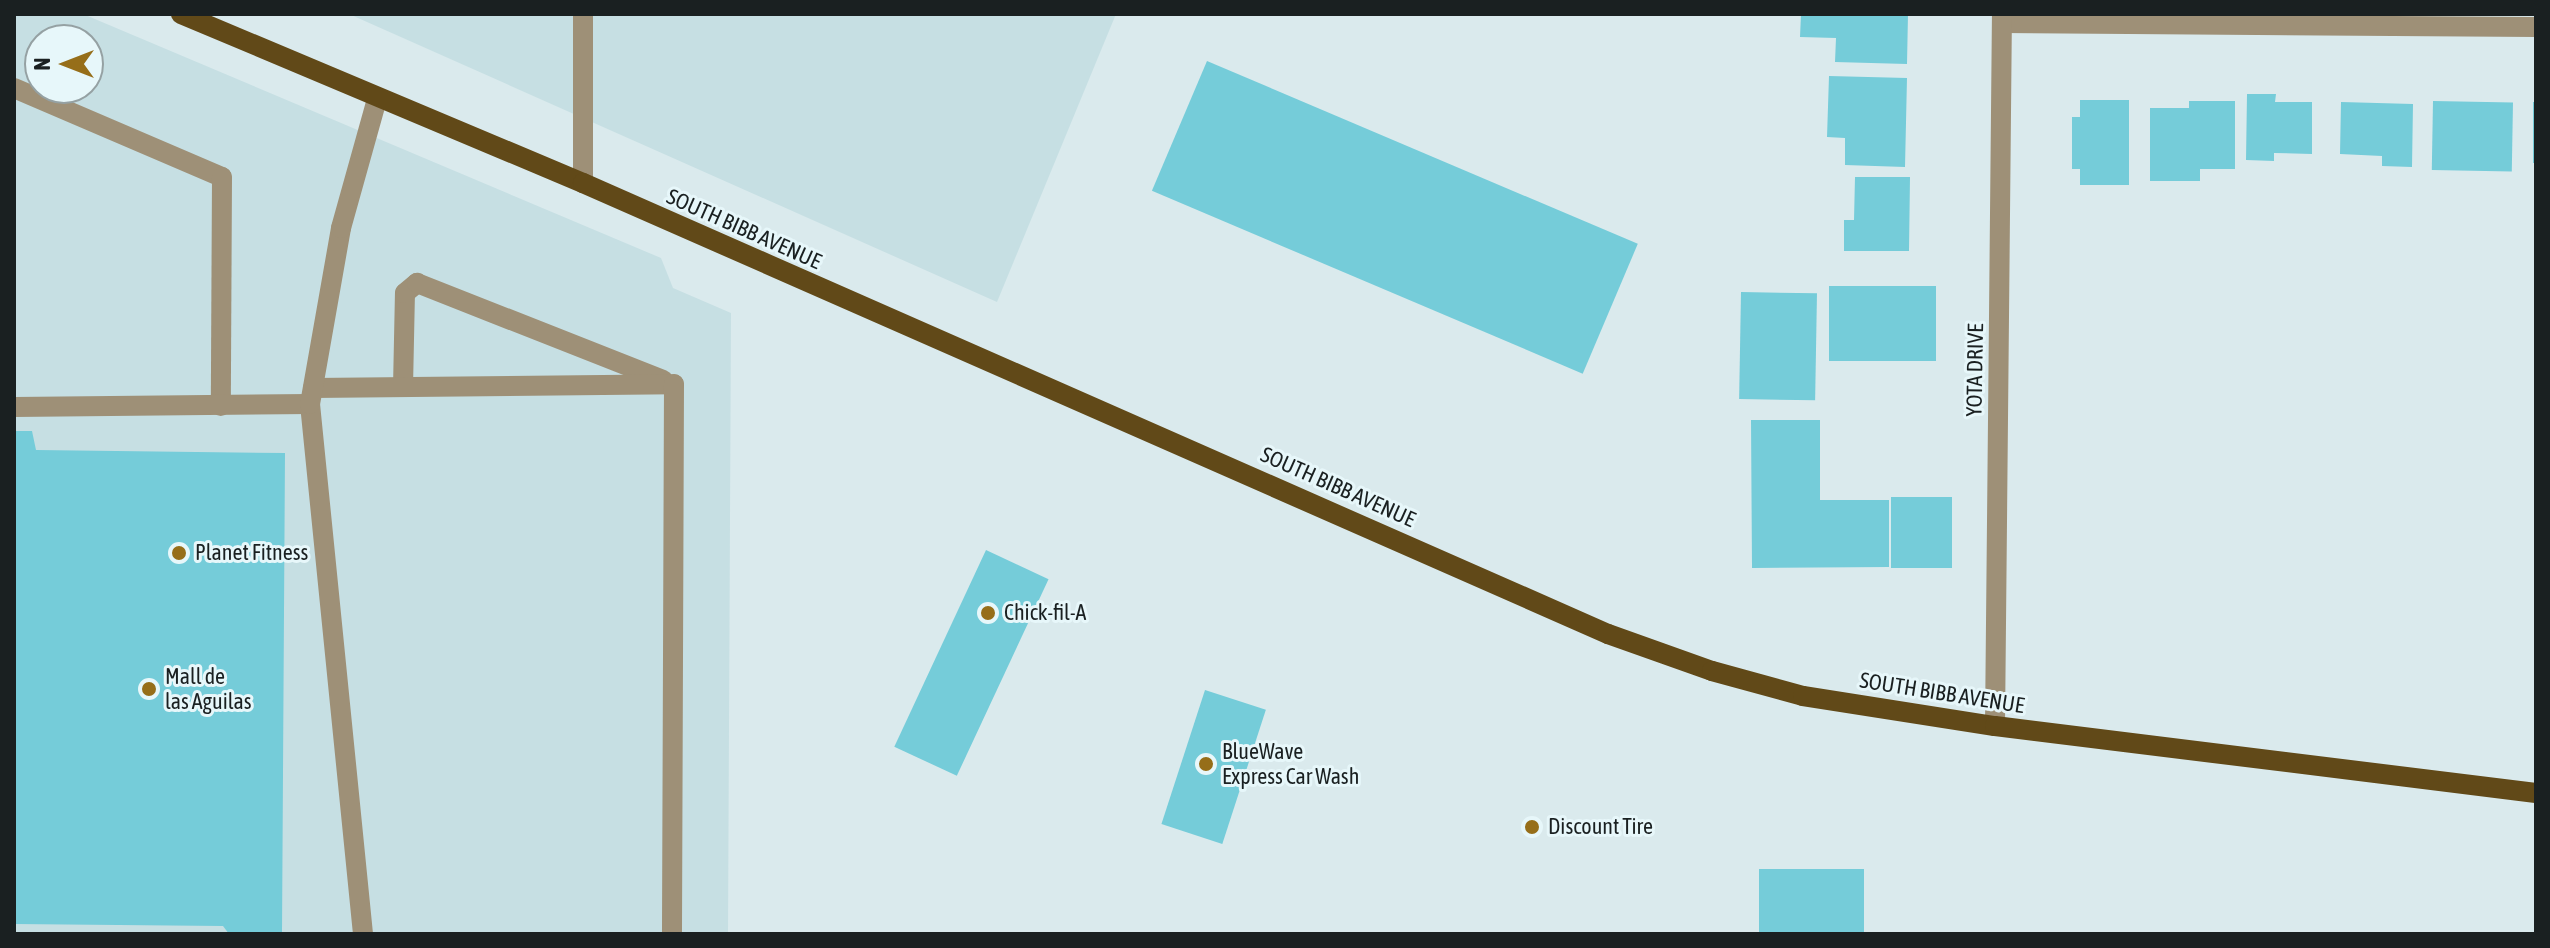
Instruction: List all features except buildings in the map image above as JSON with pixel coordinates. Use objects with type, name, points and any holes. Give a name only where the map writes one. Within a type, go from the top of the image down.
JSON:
[{"type":"main road","name":"SOUTH BIBB AVENUE","points":[[181,14],[583,183],[1608,634],[1712,671],[1803,696],[1995,726],[2536,793]]},
{"type":"street","points":[[583,14],[583,183]]},
{"type":"street","points":[[2002,19],[2536,27]]},
{"type":"street","name":"YOTA DRIVE","points":[[1995,726],[2002,19]]},
{"type":"street","points":[[14,88],[222,177],[221,406]]},
{"type":"street","points":[[363,934],[312,396],[341,228],[377,99]]},
{"type":"street","points":[[403,387],[405,293],[417,283],[674,384]]},
{"type":"street","points":[[14,407],[221,406],[403,387],[674,384]]},
{"type":"street","points":[[672,934],[674,384]]},
{"type":"shaded area","points":[[14,14],[83,14],[661,258],[673,288],[731,313],[728,934],[14,934]]},
{"type":"shaded area","points":[[349,14],[1116,14],[997,302]]},
{"type":"place","name":"Planet Fitness","points":[[179,553]]},
{"type":"place","name":"Chick-fil-A","points":[[988,613]]},
{"type":"place","name":"Mall de las Aguilas","points":[[149,689]]},
{"type":"place","name":"BlueWave Express Car Wash","points":[[1206,764]]},
{"type":"place","name":"Discount Tire","points":[[1532,827]]}]
